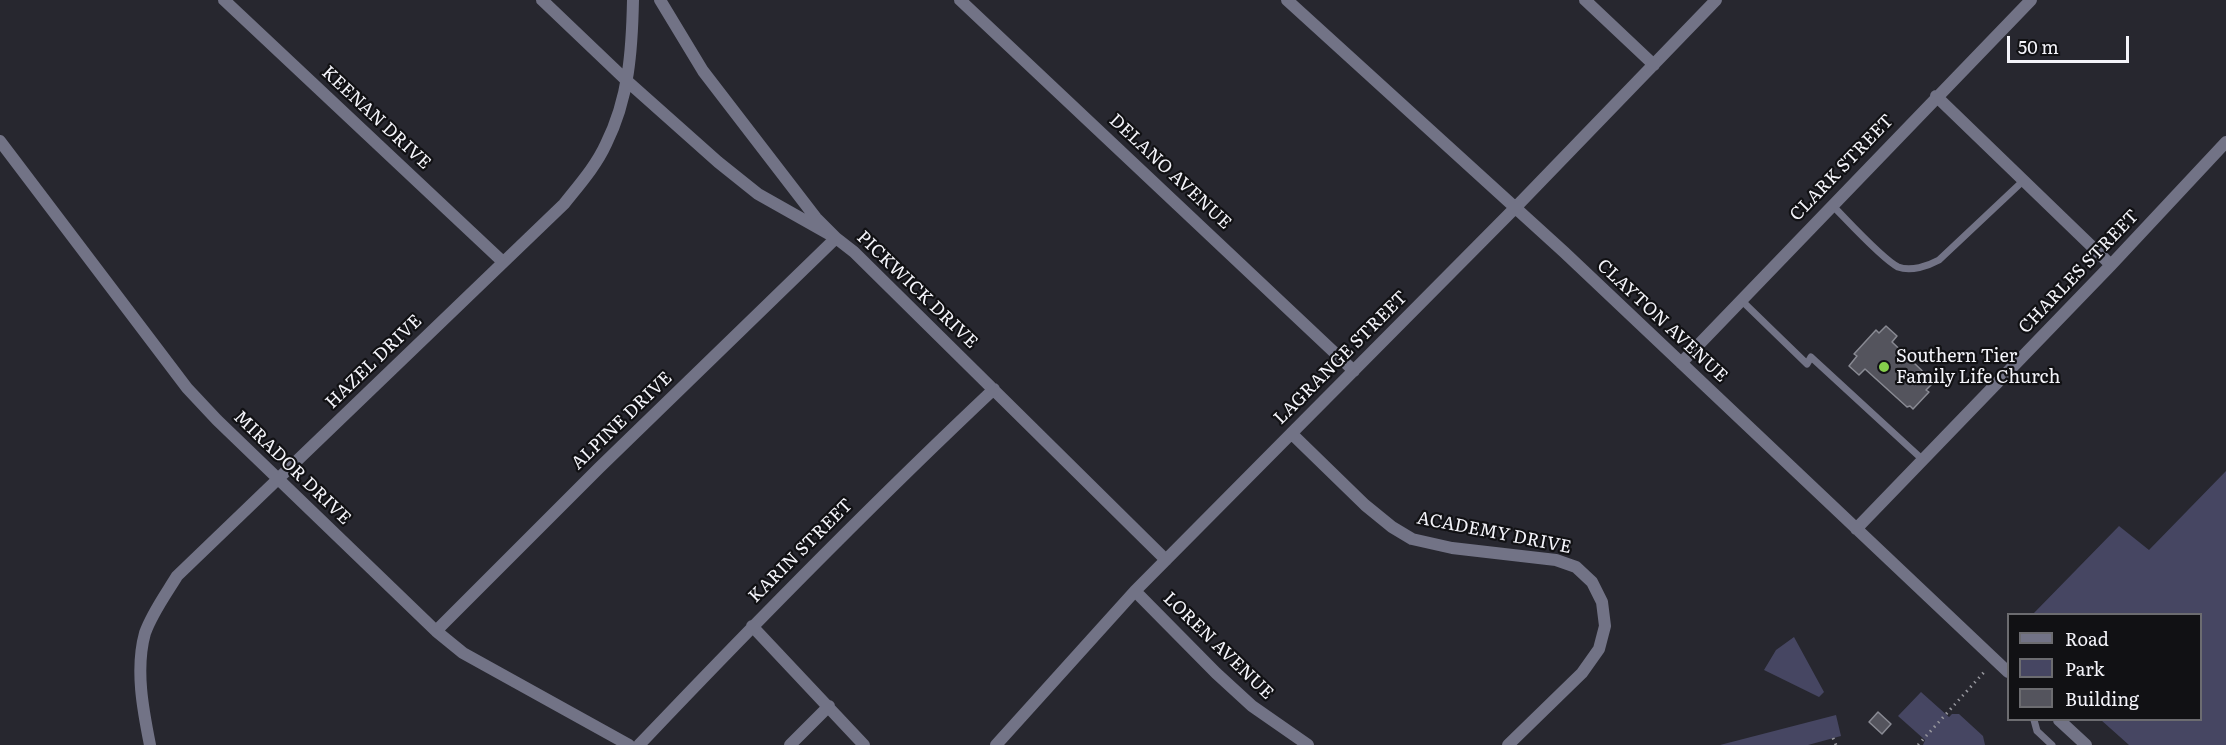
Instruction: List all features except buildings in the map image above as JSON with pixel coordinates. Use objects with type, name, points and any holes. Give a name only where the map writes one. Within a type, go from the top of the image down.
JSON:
[{"type":"street","name":"KEENAN DRIVE","points":[[224,0],[503,262]]},
{"type":"street","name":"PICKWICK DRIVE","points":[[542,0],[627,81],[718,162],[759,194],[836,238],[854,252],[1167,560]]},
{"type":"street","name":"HAZEL DRIVE","points":[[150,745],[142,704],[142,650],[154,613],[177,576],[202,549],[279,480],[564,204],[586,177],[606,145],[627,81],[632,42],[633,0]]},
{"type":"street","points":[[660,0],[703,71],[816,218],[836,238]]},
{"type":"street","name":"DELANO AVENUE","points":[[960,0],[1354,370]]},
{"type":"street","name":"CLAYTON AVENUE","points":[[1287,0],[1514,209],[1564,252],[2007,671]]},
{"type":"street","points":[[1585,0],[1653,65]]},
{"type":"street","name":"LAGRANGE STREET","points":[[996,745],[1136,591],[1514,209],[1716,0]]},
{"type":"street","name":"CLARK STREET","points":[[1681,363],[1740,299],[2031,0]]},
{"type":"street","points":[[1936,96],[2111,266]]},
{"type":"street","name":"MIRADOR DRIVE","points":[[0,141],[187,388],[217,420],[436,631],[463,653],[629,745]]},
{"type":"street","name":"CHARLES STREET","points":[[1856,529],[2111,266],[2226,142]]},
{"type":"street","name":"ALPINE DRIVE","points":[[436,631],[590,477],[836,238]]},
{"type":"street","name":"KARIN STREET","points":[[639,745],[752,626],[994,388]]},
{"type":"street","name":"ACADEMY DRIVE","points":[[1292,434],[1365,505],[1392,527],[1412,539],[1452,548],[1556,560],[1576,567],[1592,582],[1602,602],[1605,626],[1599,649],[1582,673],[1508,745]]},
{"type":"street","name":"LOREN AVENUE","points":[[1136,591],[1216,673],[1252,706],[1308,745]]},
{"type":"street","points":[[752,626],[864,745]]},
{"type":"street","points":[[790,745],[829,706]]},
{"type":"street","points":[[2060,721],[2086,745]]},
{"type":"lane","points":[[1832,205],[1882,254],[1899,267],[1925,268],[1939,260],[2023,180]]},
{"type":"lane","points":[[1740,299],[1807,364],[1811,357],[1923,460]]},
{"type":"lane","points":[[2034,721],[2037,732],[2052,745]]},
{"type":"path","points":[[1918,745],[1986,670]]},
{"type":"path","points":[[1833,738],[1836,745]]},
{"type":"green space","points":[[2226,471],[2226,745],[2129,745],[2102,721],[2202,721],[2202,613],[2034,613],[2119,526],[2149,550]]},
{"type":"green space","points":[[1794,637],[1824,692],[1819,697],[1764,670],[1776,650]]},
{"type":"green space","points":[[1921,692],[1949,717],[1952,714],[1959,714],[1983,736],[1985,745],[1923,745],[1925,740],[1898,716]]},
{"type":"green space","points":[[1836,715],[1841,736],[1808,745],[1720,745]]},
{"type":"place","name":"Southern Tier Family Life Church","points":[[1884,367]]}]
